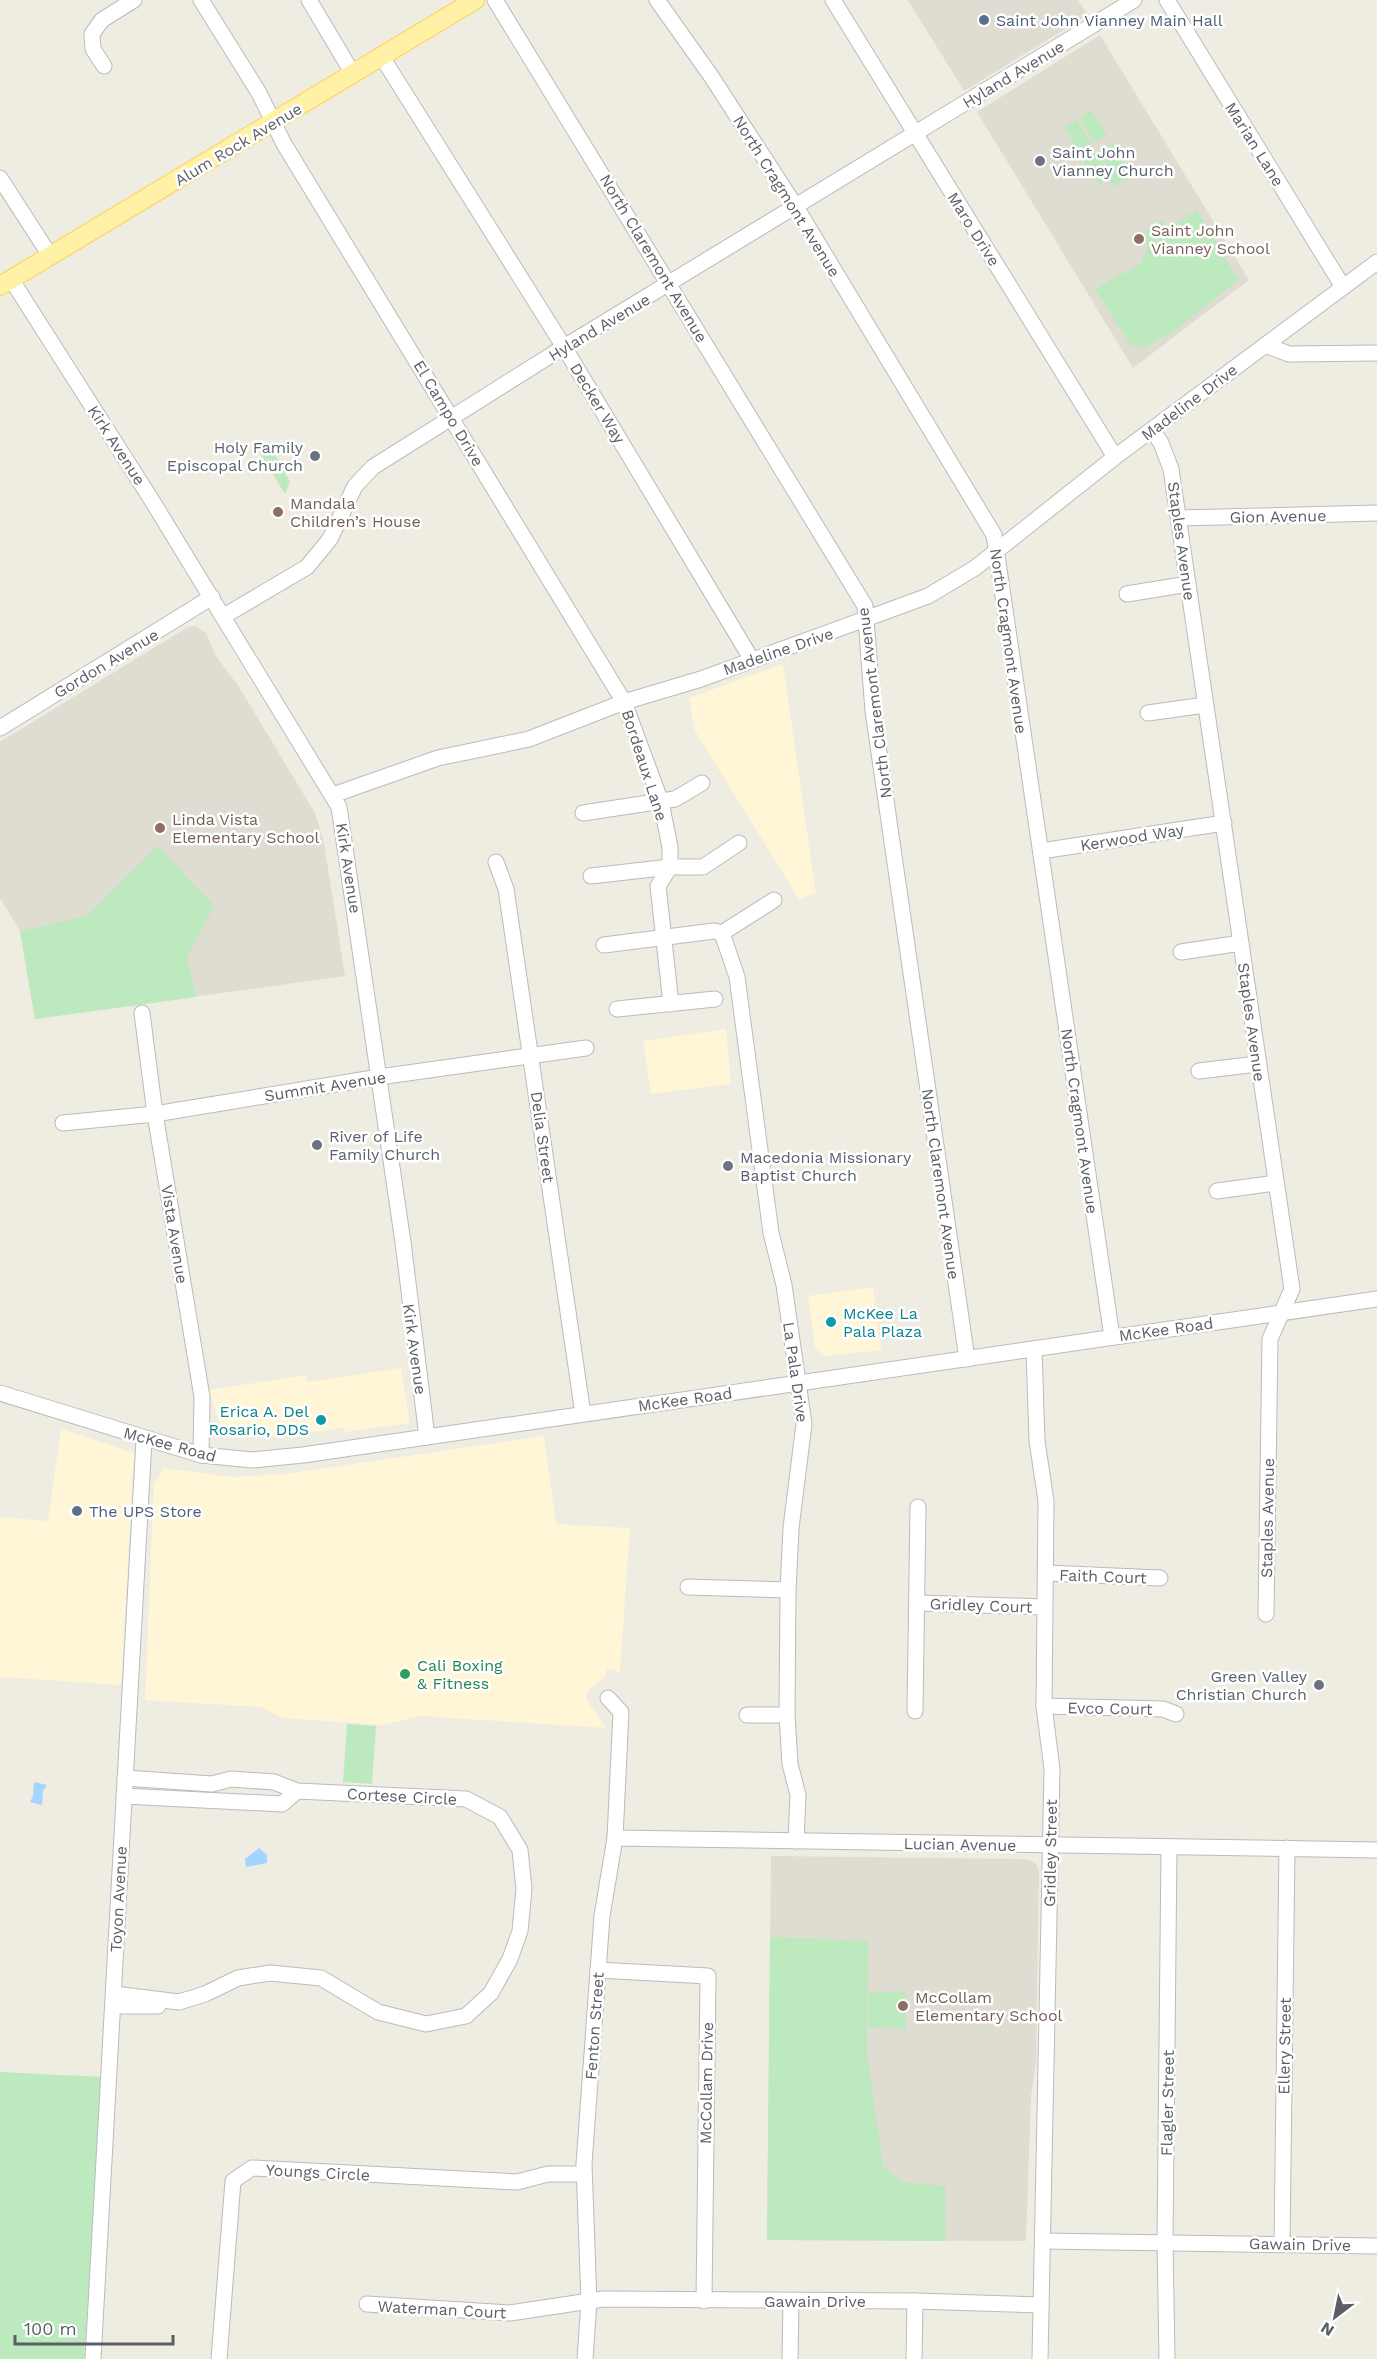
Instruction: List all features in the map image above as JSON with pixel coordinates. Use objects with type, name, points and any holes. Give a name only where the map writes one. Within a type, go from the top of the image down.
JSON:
[{"type":"main road","name":"Alum Rock Avenue","points":[[5,282],[475,0]]},
{"type":"street","points":[[104,66],[93,49],[92,34],[102,20],[134,0]]},
{"type":"street","name":"El Campo Drive","points":[[201,0],[259,93],[273,123],[624,702]]},
{"type":"street","points":[[309,0],[354,74]]},
{"type":"street","name":"North Claremont Avenue","points":[[495,0],[865,606],[873,711],[967,1359]]},
{"type":"street","name":"North Cragmont Avenue","points":[[657,0],[711,76],[796,207],[994,535],[1112,1337]]},
{"type":"street","name":"Maro Drive","points":[[833,0],[1115,458]]},
{"type":"street","name":"Hyland Avenue","points":[[224,616],[307,567],[330,539],[355,486],[373,467],[1134,0]]},
{"type":"street","name":"Marian Lane","points":[[1167,0],[1343,287]]},
{"type":"street","name":"Decker Way","points":[[382,57],[564,348],[752,660]]},
{"type":"street","points":[[0,178],[49,254]]},
{"type":"street","name":"Madeline Drive","points":[[333,795],[438,758],[529,739],[624,702],[752,660],[928,596],[975,568],[1115,458],[1377,262]]},
{"type":"street","name":"Kirk Avenue","points":[[5,282],[212,597],[333,795],[343,827],[427,1437]]},
{"type":"street","points":[[1265,345],[1289,354],[1377,353]]},
{"type":"street","name":"Staples Avenue","points":[[1153,431],[1161,442],[1171,470],[1179,518],[1257,1064],[1292,1289],[1270,1339],[1266,1614]]},
{"type":"street","name":"Gion Avenue","points":[[1179,518],[1377,513]]},
{"type":"street","points":[[1127,594],[1188,584]]},
{"type":"street","name":"Gordon Avenue","points":[[0,728],[212,597]]},
{"type":"street","name":"Bordeaux Lane","points":[[624,702],[661,802],[670,847],[670,867],[658,886],[671,1004]]},
{"type":"street","points":[[1148,713],[1205,705]]},
{"type":"street","points":[[583,813],[675,800],[702,783]]},
{"type":"street","name":"Kerwood Way","points":[[1041,851],[1224,823]]},
{"type":"street","points":[[591,876],[670,867],[703,867],[739,843]]},
{"type":"street","name":"Delia Street","points":[[496,862],[506,889],[583,1414]]},
{"type":"street","points":[[604,945],[714,930],[722,933],[774,900]]},
{"type":"street","name":"La Pala Drive","points":[[722,933],[737,976],[744,1046],[771,1233],[784,1285],[804,1424],[791,1528],[788,1590],[787,1715],[790,1764],[798,1795],[796,1841]]},
{"type":"street","points":[[1181,952],[1241,943]]},
{"type":"street","points":[[616,1009],[715,999]]},
{"type":"street","name":"Vista Avenue","points":[[142,1013],[155,1114],[202,1397],[201,1455]]},
{"type":"street","name":"Summit Avenue","points":[[63,1123],[155,1114],[378,1077],[586,1048]]},
{"type":"street","points":[[1199,1071],[1257,1064]]},
{"type":"street","points":[[1217,1191],[1276,1183]]},
{"type":"street","name":"McKee Road","points":[[0,1394],[201,1455],[254,1460],[1377,1299]]},
{"type":"street","name":"Gridley Street","points":[[1034,1349],[1037,1441],[1046,1501],[1044,1706],[1052,1768],[1040,2359]]},
{"type":"street","name":"Toyon Avenue","points":[[93,2359],[144,1438]]},
{"type":"street","name":"Gridley Court","points":[[915,1711],[918,1507]]},
{"type":"street","name":"Faith Court","points":[[1046,1574],[1160,1578]]},
{"type":"street","points":[[688,1587],[788,1590]]},
{"type":"street","name":"Gridley Court","points":[[918,1603],[1044,1607]]},
{"type":"street","name":"Fenton Street","points":[[585,2359],[589,2301],[583,2174],[602,1916],[615,1838],[621,1712],[608,1698]]},
{"type":"street","name":"Evco Court","points":[[1044,1706],[1163,1709],[1176,1714]]},
{"type":"street","points":[[747,1715],[787,1715]]},
{"type":"street","name":"Cortese Circle","points":[[113,2000],[157,1998],[163,2002],[179,2002],[206,1994],[238,1978],[270,1973],[321,1978],[378,2012],[426,2024],[466,2016],[491,1993],[510,1959],[520,1931],[524,1889],[520,1850],[500,1817],[466,1799],[297,1791],[274,1782],[231,1779],[212,1784],[125,1778]]},
{"type":"street","name":"Cortese Circle","points":[[124,1796],[282,1804],[297,1791]]},
{"type":"street","name":"Lucian Avenue","points":[[615,1838],[1377,1850]]},
{"type":"street","name":"Flagler Street","points":[[1167,2359],[1165,2242],[1169,1847]]},
{"type":"street","name":"Ellery Street","points":[[1282,2244],[1287,1848]]},
{"type":"street","name":"McCollam Drive","points":[[598,1970],[708,1976],[704,2301]]},
{"type":"street","name":"Youngs Circle","points":[[219,2359],[233,2181],[252,2168],[517,2182],[548,2175],[583,2174]]},
{"type":"street","name":"Gawain Drive","points":[[1043,2241],[1377,2246]]},
{"type":"street","name":"Gawain Drive","points":[[589,2301],[915,2301],[1041,2305]]},
{"type":"street","name":"Waterman Court","points":[[367,2304],[510,2313],[589,2301]]},
{"type":"street","points":[[790,2359],[791,2301]]},
{"type":"street","points":[[914,2359],[915,2301]]},
{"type":"shaded area","points":[[908,0],[1078,0],[1088,15],[964,91]]},
{"type":"shaded area","name":"Saint John Vianney School","points":[[1100,35],[1249,280],[1133,368],[977,112]]},
{"type":"shaded area","name":"Linda Vista Elementary School","points":[[195,626],[206,633],[216,656],[239,687],[315,813],[324,843],[345,976],[35,1019],[20,931],[0,898],[0,742],[188,627]]},
{"type":"shaded area","points":[[783,664],[816,894],[799,899],[695,731],[689,698]]},
{"type":"shaded area","points":[[726,1029],[731,1084],[651,1094],[643,1041]]},
{"type":"shaded area","points":[[873,1287],[881,1350],[826,1356],[815,1348],[808,1296]]},
{"type":"shaded area","points":[[401,1368],[410,1423],[345,1432],[344,1428],[269,1437],[223,1435],[209,1390],[306,1375],[307,1382]]},
{"type":"shaded area","points":[[61,1429],[134,1453],[121,1685],[0,1677],[0,1517],[48,1521]]},
{"type":"shaded area","points":[[544,1436],[556,1524],[630,1528],[620,1672],[607,1669],[605,1677],[589,1690],[586,1699],[606,1728],[420,1716],[382,1725],[282,1718],[261,1707],[145,1700],[154,1484],[164,1468],[232,1477],[285,1474]]},
{"type":"shaded area","name":"McCollam Elementary School","points":[[771,1856],[1026,1859],[1035,1863],[1039,1870],[1036,2062],[1031,2096],[1026,2241],[767,2240]]},
{"type":"green space","points":[[1091,110],[1107,135],[1094,142],[1079,117]]},
{"type":"green space","points":[[1076,119],[1092,144],[1079,152],[1064,127]]},
{"type":"green space","points":[[1112,143],[1128,168],[1121,172],[1126,179],[1113,187],[1109,179],[1099,185],[1083,160],[1096,152],[1108,172],[1111,171],[1100,151]]},
{"type":"green space","points":[[1197,210],[1238,280],[1177,329],[1145,348],[1131,345],[1095,289],[1140,264],[1148,247],[1141,234],[1163,220],[1168,228]]},
{"type":"green space","points":[[270,445],[290,482],[285,494],[259,451]]},
{"type":"green space","points":[[158,846],[214,906],[187,957],[196,997],[35,1019],[20,931],[86,916]]},
{"type":"green space","points":[[347,1724],[376,1726],[372,1784],[343,1782]]},
{"type":"green space","points":[[770,1937],[868,1941],[867,2053],[883,2167],[903,2182],[945,2186],[946,2241],[767,2240]]},
{"type":"green space","points":[[869,1992],[906,1992],[906,2029],[888,2028],[887,2012],[887,2028],[869,2028]]},
{"type":"green space","points":[[0,2072],[103,2077],[84,2359],[0,2359]]},
{"type":"water","points":[[34,1782],[47,1785],[43,1791],[42,1805],[30,1802]]},
{"type":"water","points":[[259,1848],[267,1855],[267,1863],[246,1867],[245,1859]]},
{"type":"place","name":"Saint John Vianney Main Hall","points":[[984,20]]},
{"type":"place","name":"Saint John Vianney Church","points":[[1040,161]]},
{"type":"place","name":"Saint John Vianney School","points":[[1139,239]]},
{"type":"place","name":"Holy Family Episcopal Church","points":[[315,456]]},
{"type":"place","name":"Mandala Children’s House","points":[[278,512]]},
{"type":"place","name":"Linda Vista Elementary School","points":[[160,828]]},
{"type":"place","name":"River of Life Family Church","points":[[317,1145]]},
{"type":"place","name":"Macedonia Missionary Baptist Church","points":[[728,1166]]},
{"type":"place","name":"McKee La Pala Plaza","points":[[831,1322]]},
{"type":"place","name":"Erica A. Del Rosario, DDS","points":[[321,1420]]},
{"type":"place","name":"The UPS Store","points":[[77,1511]]},
{"type":"place","name":"Cali Boxing & Fitness","points":[[405,1674]]},
{"type":"place","name":"Green Valley Christian Church","points":[[1319,1685]]},
{"type":"place","name":"McCollam Elementary School","points":[[903,2006]]}]
